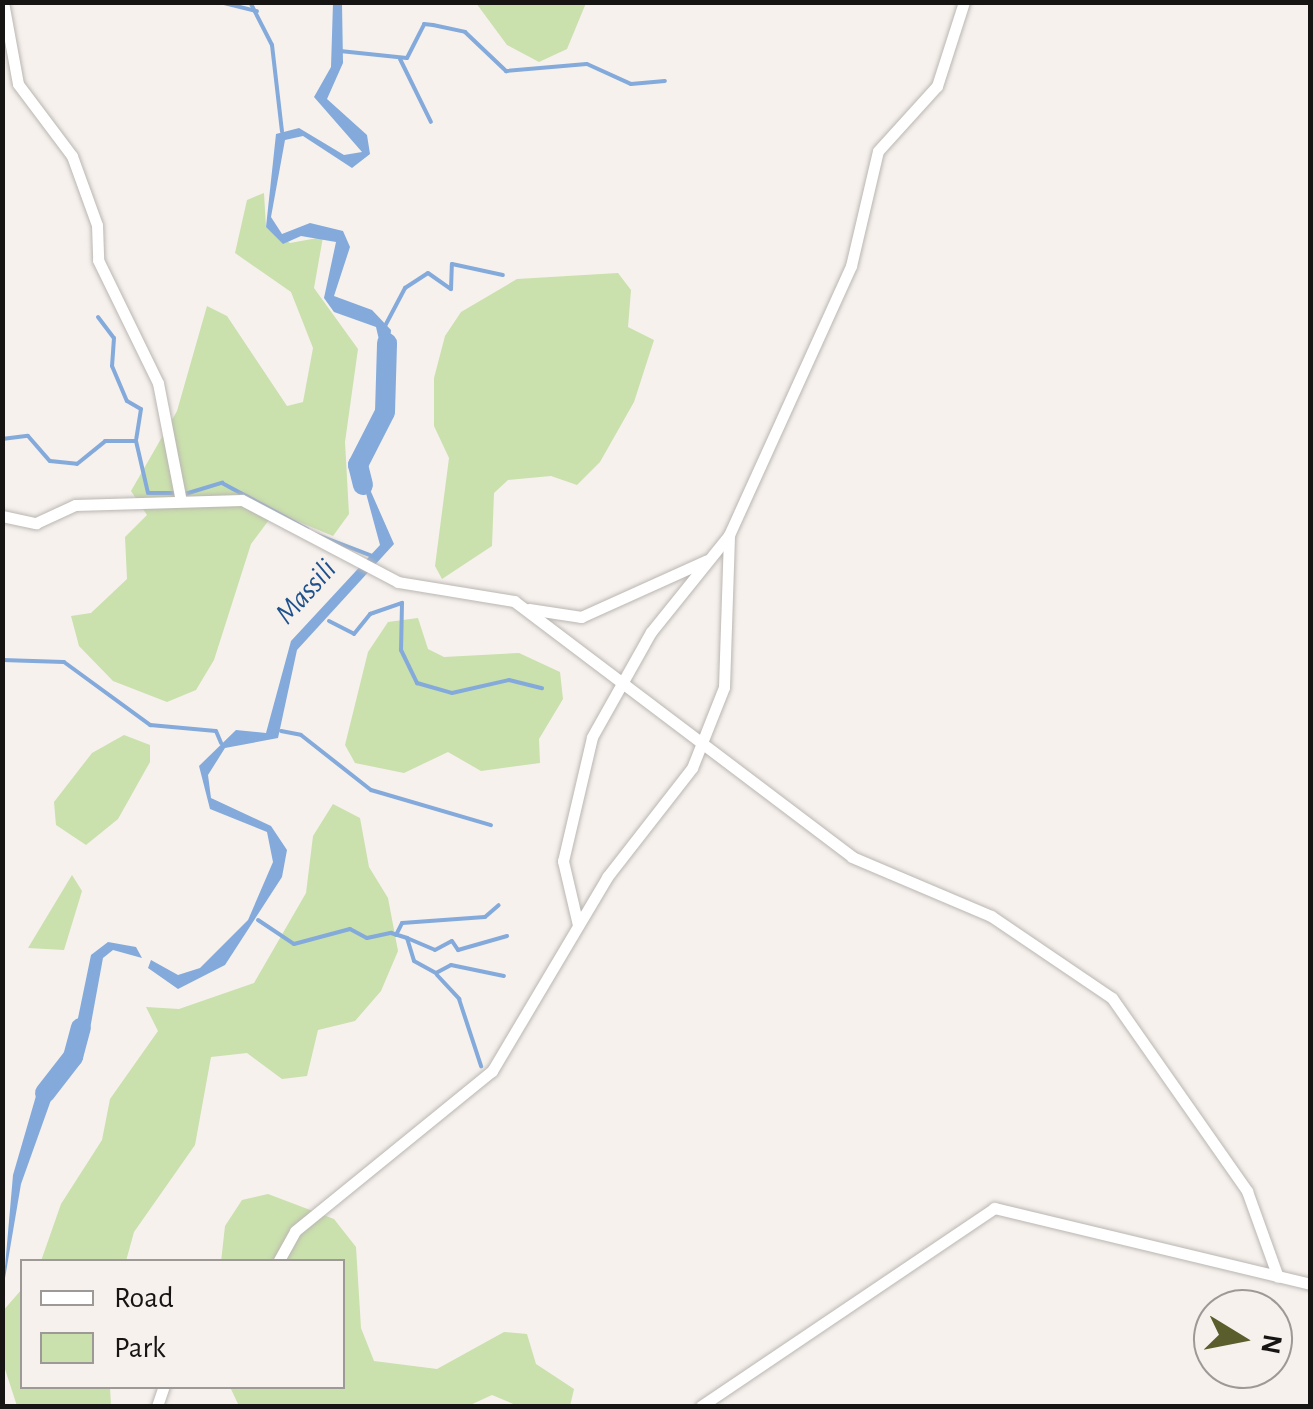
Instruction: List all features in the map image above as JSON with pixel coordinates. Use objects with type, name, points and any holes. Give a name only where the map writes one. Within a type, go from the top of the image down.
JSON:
[{"type":"street","points":[[3,2],[18,84],[72,156],[97,225],[98,260],[158,383],[181,501]]},
{"type":"street","points":[[578,925],[566,832],[592,737],[619,684],[707,560],[729,536],[851,266],[878,151],[938,86],[964,2]]},
{"type":"street","points":[[2,516],[36,523],[75,505],[242,500],[398,582],[581,617],[707,560]]},
{"type":"street","points":[[280,1259],[295,1231],[492,1071],[578,925],[702,748],[724,687],[729,536]]},
{"type":"street","points":[[525,608],[702,748],[852,857],[990,916],[1112,998],[1246,1190],[1278,1277]]},
{"type":"street","points":[[702,1406],[994,1208],[1310,1284]]},
{"type":"green space","points":[[476,2],[586,3],[567,49],[539,62],[507,45]]},
{"type":"green space","points":[[264,193],[266,227],[290,243],[323,237],[314,288],[358,349],[345,442],[349,514],[333,536],[275,512],[251,544],[214,660],[196,690],[167,702],[113,681],[79,646],[71,616],[91,613],[127,579],[125,537],[147,515],[131,491],[177,411],[207,306],[227,316],[287,406],[303,402],[313,348],[291,292],[235,253],[247,200]]},
{"type":"green space","points":[[618,273],[631,290],[628,327],[654,340],[634,402],[600,462],[577,485],[551,476],[508,480],[494,493],[492,546],[442,579],[435,566],[449,458],[434,426],[434,378],[445,336],[461,312],[517,279]]},
{"type":"green space","points":[[418,618],[428,649],[444,657],[519,653],[560,672],[563,699],[539,739],[540,763],[481,771],[448,752],[404,773],[355,763],[345,745],[368,652],[388,622]]},
{"type":"green space","points":[[124,735],[150,745],[150,762],[118,819],[86,845],[56,825],[54,802],[92,753]]},
{"type":"green space","points":[[333,804],[360,818],[369,867],[388,898],[398,951],[381,991],[355,1021],[318,1030],[307,1076],[282,1079],[247,1053],[211,1057],[195,1145],[134,1232],[127,1259],[42,1259],[61,1204],[102,1140],[110,1099],[158,1031],[146,1007],[179,1009],[254,983],[306,893],[313,836]]},
{"type":"green space","points":[[72,875],[82,891],[64,950],[28,948]]},
{"type":"green space","points":[[268,1194],[334,1219],[356,1247],[361,1328],[374,1361],[437,1369],[504,1332],[527,1334],[536,1364],[574,1389],[570,1406],[518,1406],[492,1395],[468,1406],[239,1406],[231,1389],[345,1389],[345,1259],[221,1259],[225,1226],[242,1200]]},
{"type":"green space","points":[[20,1291],[20,1389],[110,1389],[111,1406],[17,1406],[3,1363],[2,1312]]},
{"type":"water","points":[[333,3],[342,3],[343,63],[327,99],[367,135],[370,154],[352,168],[303,136],[285,140],[271,217],[282,234],[310,223],[343,231],[350,247],[334,296],[372,310],[391,330],[387,374],[376,327],[334,312],[324,298],[336,242],[301,236],[283,244],[266,227],[276,134],[299,128],[344,155],[362,152],[314,97],[331,67]]},
{"type":"water","points":[[357,460],[394,544],[297,650],[278,738],[225,748],[208,775],[211,798],[271,826],[287,850],[282,877],[225,965],[178,989],[148,968],[151,960],[178,975],[200,968],[248,920],[273,862],[267,832],[210,809],[199,766],[236,730],[266,733],[291,641],[380,545]]},
{"type":"water","points":[[108,942],[136,947],[142,958],[113,950],[103,958],[90,1029],[71,1052],[91,955]]},
{"type":"water","points":[[61,1072],[21,1184],[3,1290],[13,1175],[38,1089]]},
{"type":"waterway","points":[[220,2],[257,11]]},
{"type":"waterway","points":[[250,2],[272,45],[282,131]]},
{"type":"waterway","points":[[340,51],[407,58],[424,24],[465,32],[506,71],[587,64],[631,84],[665,81]]},
{"type":"waterway","points":[[400,59],[431,122]]},
{"type":"waterway","points":[[385,326],[405,288],[428,273],[451,289],[452,264],[503,275]]},
{"type":"waterway","points":[[98,317],[114,338],[112,366],[127,401],[141,409],[136,439]]},
{"type":"waterway","name":"Massili","points":[[363,485],[358,465],[385,412],[387,343]]},
{"type":"waterway","points":[[2,439],[28,436],[50,461],[77,464],[105,441],[136,441],[148,493],[175,493]]},
{"type":"waterway","points":[[185,494],[222,483],[307,529]]},
{"type":"waterway","points":[[315,534],[372,556]]},
{"type":"waterway","points":[[329,621],[354,634],[370,614],[402,603],[401,650],[417,683],[452,693],[509,680],[542,688]]},
{"type":"waterway","points":[[2,660],[64,662],[150,725],[216,731],[221,743]]},
{"type":"waterway","points":[[281,731],[301,735],[371,790],[491,825]]},
{"type":"waterway","points":[[396,935],[402,923],[485,917],[499,905]]},
{"type":"waterway","points":[[258,920],[294,944],[350,929],[367,938],[391,933],[407,938],[414,961],[436,973],[451,965],[504,976]]},
{"type":"waterway","points":[[407,938],[435,950],[452,941],[458,950],[507,936]]},
{"type":"waterway","points":[[437,975],[459,999],[481,1066]]},
{"type":"waterway","name":"Massili","points":[[45,1093],[73,1057],[81,1028]]}]
